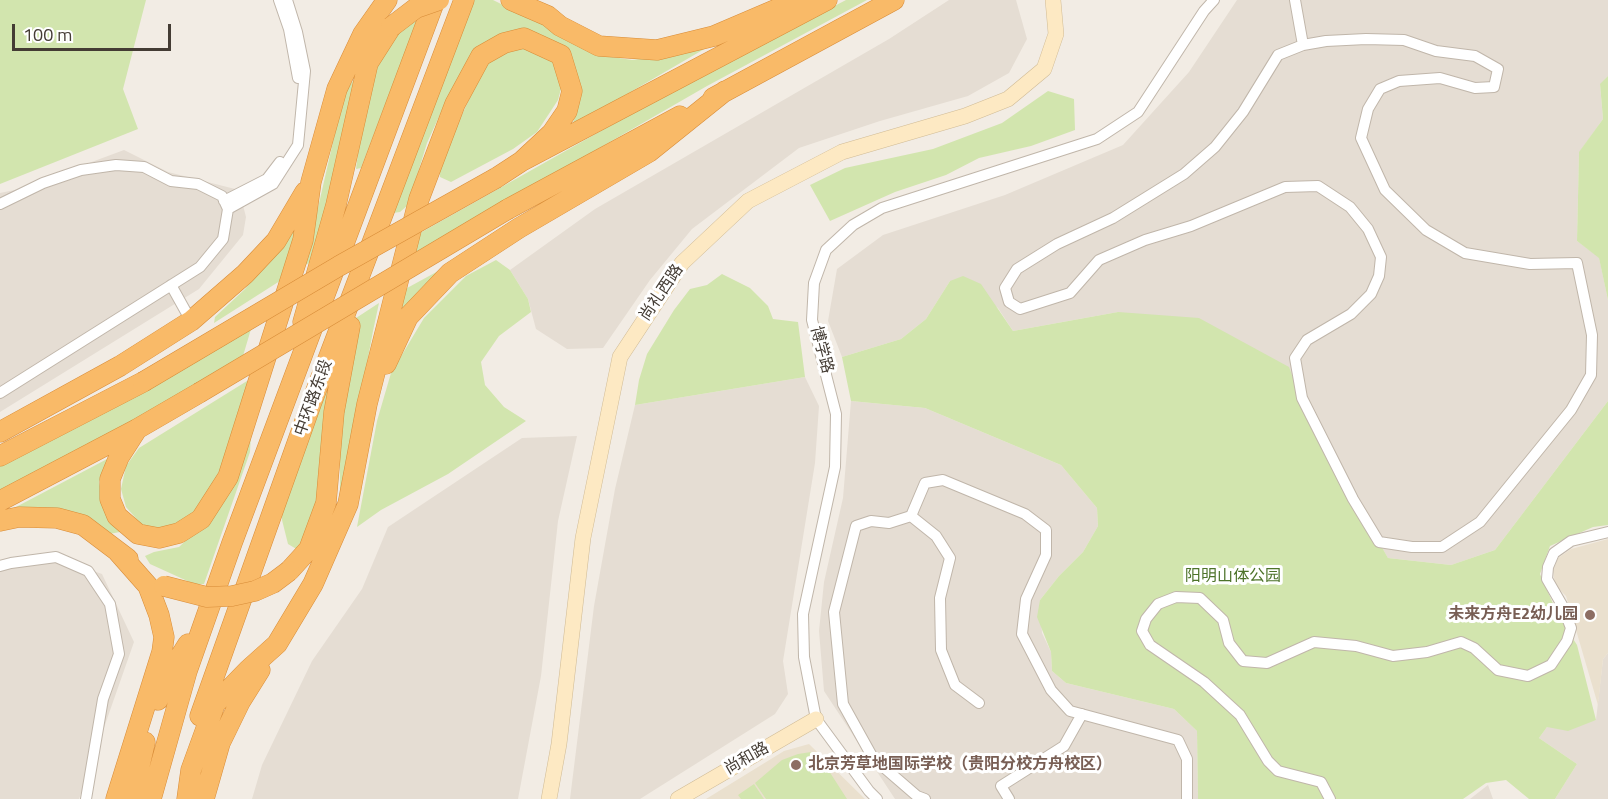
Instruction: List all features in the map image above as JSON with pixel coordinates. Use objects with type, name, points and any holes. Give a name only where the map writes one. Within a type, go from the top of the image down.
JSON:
[{"type":"highway","points":[[137,429],[119,457],[110,479],[110,499],[117,516],[138,534],[159,538],[179,533],[201,519],[228,477],[303,240],[311,182],[337,89],[363,34],[387,0]]},
{"type":"highway","points":[[264,460],[336,205],[368,63],[391,27],[416,8],[437,0]]},
{"type":"highway","name":"中环路东段","points":[[151,799],[187,671],[207,614],[437,0]]},
{"type":"highway","name":"中环路东段","points":[[174,799],[180,773],[311,404],[464,0]]},
{"type":"highway","points":[[511,0],[543,6],[560,26],[599,46],[657,50],[714,36],[798,0]]},
{"type":"highway","points":[[0,456],[143,382],[522,161],[826,0]]},
{"type":"highway","points":[[0,501],[137,429],[508,209],[894,0]]},
{"type":"highway","points":[[204,799],[220,743],[240,702],[313,584],[348,504],[367,404],[419,199],[455,104],[481,56],[504,43],[524,39],[561,55],[572,92],[567,111],[552,133],[522,161]]},
{"type":"highway","points":[[367,404],[408,317],[450,273],[519,228],[649,152],[725,91]]},
{"type":"highway","points":[[0,432],[120,366],[191,321],[245,274],[276,241],[311,182]]},
{"type":"highway","points":[[0,521],[19,517],[57,518],[83,525],[164,586],[207,597],[232,596],[255,591],[273,583],[289,571],[309,549],[326,503],[334,412],[357,282]]},
{"type":"highway","points":[[116,799],[162,652],[164,637],[159,615],[148,586],[118,552]]},
{"type":"highway","points":[[132,799],[145,743],[164,684],[207,614]]},
{"type":"highway","points":[[187,799],[191,770],[215,704],[277,644]]},
{"type":"street","points":[[226,205],[267,179],[291,147],[299,76],[289,29],[279,0]]},
{"type":"street","points":[[226,205],[273,184],[298,145],[305,71],[297,32],[287,0]]},
{"type":"street","name":"尚礼西路","points":[[549,799],[559,744],[583,538],[620,357],[682,263],[748,201],[842,152],[965,116],[1008,99],[1044,69],[1056,34],[1053,0]]},
{"type":"street","name":"博学路","points":[[877,799],[816,719],[804,657],[803,614],[835,467],[836,414],[812,320],[814,283],[826,250],[853,225],[882,208],[1097,139],[1138,112],[1204,11],[1214,0]]},
{"type":"street","points":[[1295,0],[1303,45]]},
{"type":"street","points":[[1346,40],[1404,40],[1436,51],[1475,56],[1498,69],[1494,87],[1475,88],[1440,78],[1399,81],[1380,89],[1368,109],[1361,138],[1385,190],[1426,230],[1465,253],[1530,264],[1577,263],[1592,335],[1591,375],[1571,410],[1480,522],[1442,547],[1412,547],[1379,542],[1353,499],[1302,398],[1295,358],[1307,340],[1351,314],[1371,294],[1379,276],[1381,257],[1368,229],[1350,207],[1318,186],[1285,187],[1191,226],[1145,240],[1099,260],[1070,293],[1020,309],[1009,302],[1005,288],[1017,269],[1057,244],[1113,218],[1184,174],[1215,147],[1243,112],[1278,55],[1303,45],[1346,40]]},
{"type":"street","points":[[0,204],[44,183],[81,170],[116,165],[144,167],[171,181],[198,184],[222,196],[226,205],[223,239],[200,267],[0,393]]},
{"type":"street","points":[[171,285],[191,321]]},
{"type":"street","points":[[925,799],[917,796],[873,758],[843,704],[834,612],[856,526],[871,521],[889,523],[911,516],[925,483],[943,480],[1025,514],[1046,530],[1046,555],[1026,599],[1022,634],[1051,690],[1070,711],[1178,740],[1186,759],[1187,799]]},
{"type":"street","points":[[911,516],[936,536],[950,558],[940,598],[941,651],[955,684],[979,703]]},
{"type":"street","points":[[1330,799],[1321,783],[1278,771],[1268,761],[1240,715],[1203,682],[1150,645],[1142,632],[1146,619],[1158,604],[1176,597],[1200,598],[1223,620],[1229,643],[1242,661],[1267,663],[1314,642],[1356,646],[1393,656],[1427,652],[1461,642],[1474,648],[1498,670],[1528,676],[1551,665],[1567,641],[1571,628],[1562,605],[1547,579],[1548,567],[1554,553],[1571,541],[1608,532]]},
{"type":"street","points":[[0,566],[56,557],[88,571],[111,604],[119,654],[103,699],[86,799]]},
{"type":"street","points":[[1009,799],[1000,786],[1065,746],[1082,714]]},
{"type":"street","name":"尚和路","points":[[678,799],[816,719]]},
{"type":"shaded area","points":[[949,0],[1016,0],[1027,39],[1009,73],[968,96],[880,121],[799,148],[692,229],[650,280],[603,348],[567,349],[536,329],[528,299],[510,270],[595,209],[889,39]]},
{"type":"shaded area","points":[[1237,0],[1608,0],[1608,76],[1600,85],[1603,119],[1579,153],[1577,241],[1599,257],[1608,300],[1608,401],[1495,550],[1451,565],[1388,558],[1306,413],[1118,312],[1013,331],[998,308],[950,281],[926,319],[901,339],[842,357],[828,321],[837,269],[883,235],[1005,195],[1123,145],[1189,72]]},
{"type":"shaded area","points":[[124,150],[168,172],[239,190],[246,217],[243,235],[199,289],[0,412],[0,193],[19,189]]},
{"type":"shaded area","points":[[805,377],[819,406],[815,463],[783,661],[788,694],[775,714],[640,799],[570,799],[594,606],[615,489],[635,405]]},
{"type":"shaded area","points":[[851,401],[925,408],[1061,465],[1097,508],[1098,526],[1083,552],[1059,576],[1040,600],[1042,633],[1051,652],[1052,671],[1066,683],[1174,709],[1197,731],[1198,799],[895,799],[824,691],[819,631],[824,582],[843,498]]},
{"type":"shaded area","points":[[577,436],[558,521],[541,676],[518,799],[252,799],[262,765],[312,661],[362,589],[388,527],[522,438]]},
{"type":"shaded area","name":"未来方舟E2幼儿园","points":[[1608,539],[1608,653],[1603,659],[1598,705],[1566,596],[1555,585],[1553,570],[1558,558],[1571,549]]},
{"type":"shaded area","points":[[45,554],[102,574],[134,642],[79,799],[0,799],[0,564]]},
{"type":"shaded area","points":[[1608,653],[1608,799],[1555,799],[1577,764],[1539,738],[1547,727],[1596,720],[1603,659]]},
{"type":"shaded area","name":"北京芳草地国际学校（贵阳分校方舟校区）","points":[[809,744],[865,799],[706,799],[784,751]]},
{"type":"shaded area","points":[[1488,785],[1493,799],[1470,799]]},
{"type":"green space","points":[[0,0],[146,0],[123,89],[138,129],[0,184]]},
{"type":"green space","points":[[468,0],[493,0],[550,28],[593,54],[632,60],[681,54],[710,42],[713,44],[572,126],[578,107],[574,63],[562,45],[533,32],[499,36],[447,99],[427,143],[408,205],[400,212],[393,213]]},
{"type":"green space","points":[[846,0],[867,0],[707,86],[412,256],[413,237],[677,88]]},
{"type":"green space","points":[[419,16],[361,168],[356,169],[375,62],[389,37]]},
{"type":"green space","points":[[531,47],[552,60],[563,81],[558,100],[537,132],[513,149],[451,182],[440,177],[439,164],[486,63],[505,50]]},
{"type":"green space","points":[[1608,76],[1608,300],[1599,258],[1577,241],[1579,152],[1603,119],[1600,84]]},
{"type":"green space","points":[[355,78],[354,94],[317,259],[303,266],[344,94]]},
{"type":"green space","points":[[1048,91],[1074,99],[1075,130],[1031,146],[979,158],[946,175],[895,192],[830,221],[810,185],[845,168],[933,149],[1002,123]]},
{"type":"green space","points":[[300,216],[283,279],[214,323],[215,317],[245,289],[275,253]]},
{"type":"green space","points":[[496,260],[510,270],[528,299],[531,312],[499,336],[481,362],[485,385],[504,407],[526,421],[448,474],[381,510],[357,527],[377,421],[391,373],[424,318],[466,276]]},
{"type":"green space","points":[[451,264],[389,331],[398,293]]},
{"type":"green space","points":[[722,274],[750,288],[768,306],[773,319],[798,322],[805,377],[635,405],[639,380],[647,354],[674,310],[690,289],[707,285]]},
{"type":"green space","name":"阳明山体公园","points":[[963,276],[981,284],[1013,331],[1118,312],[1199,318],[1289,367],[1306,413],[1388,558],[1451,565],[1495,550],[1608,401],[1608,525],[1593,527],[1550,546],[1540,574],[1559,617],[1577,645],[1596,720],[1568,731],[1547,727],[1539,738],[1577,764],[1555,799],[1529,799],[1506,780],[1486,783],[1463,799],[1198,799],[1197,731],[1174,709],[1066,683],[1052,671],[1051,652],[1037,617],[1040,600],[1059,576],[1083,552],[1098,526],[1097,508],[1061,465],[925,408],[851,401],[842,357],[901,339],[926,319],[950,281]]},
{"type":"green space","points":[[379,303],[340,508],[340,397],[356,318]]},
{"type":"green space","points":[[251,329],[243,356],[154,409],[0,491],[0,464]]},
{"type":"green space","points":[[329,380],[321,506],[298,550],[288,544],[282,520],[282,502]]},
{"type":"green space","points":[[247,381],[250,384],[231,445],[213,485],[192,518],[163,531],[141,524],[126,507],[121,489],[126,466],[139,448]]},
{"type":"green space","points":[[251,433],[250,452],[204,584],[194,584],[150,564],[145,556],[179,547],[206,521]]},
{"type":"green space","points":[[109,458],[99,482],[106,513],[120,532],[109,534],[49,510],[16,507]]},
{"type":"green space","name":"北京芳草地国际学校（贵阳分校方舟校区）","points":[[811,752],[820,757],[847,799],[766,799],[755,783],[782,760]]},
{"type":"green space","points":[[754,784],[764,799],[741,799],[738,795]]},
{"type":"place","name":"未来方舟E2幼儿园","points":[[1590,615]]},
{"type":"place","name":"北京芳草地国际学校（贵阳分校方舟校区）","points":[[796,765]]}]
